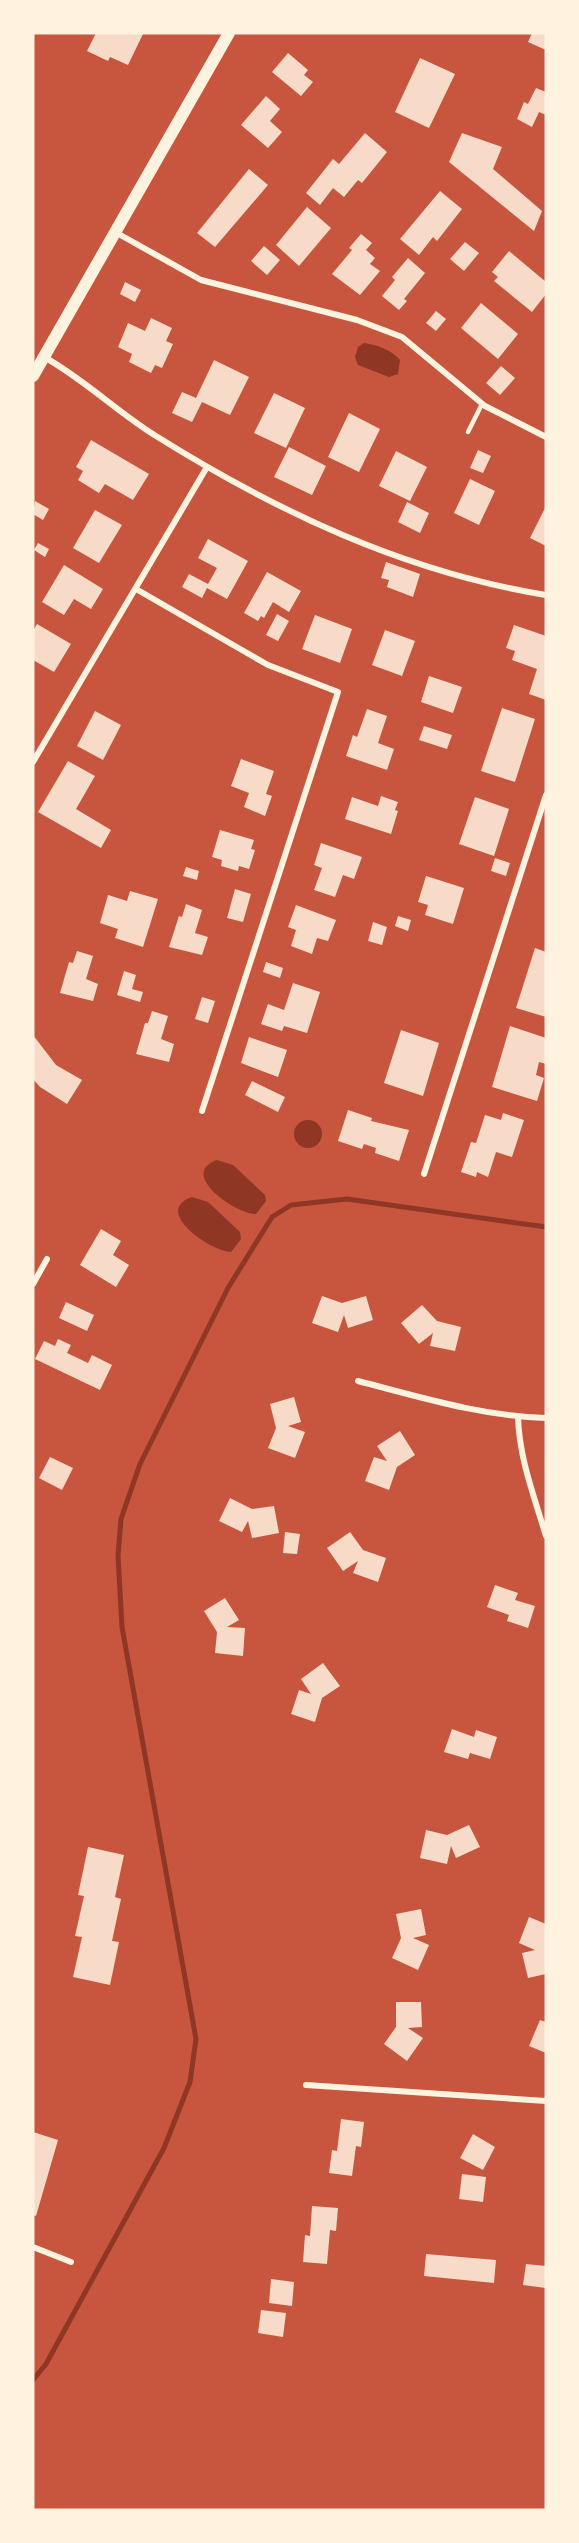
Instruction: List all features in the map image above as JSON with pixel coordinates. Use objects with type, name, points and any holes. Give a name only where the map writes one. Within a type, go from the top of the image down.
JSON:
[{"type":"main road","points":[[33,376],[229,33]]},
{"type":"street","points":[[114,232],[201,280],[357,320],[402,337],[482,404],[546,437]]},
{"type":"street","points":[[44,357],[81,379],[154,435],[278,507],[381,552],[426,566],[546,595]]},
{"type":"street","points":[[33,762],[207,467]]},
{"type":"street","points":[[136,589],[267,665],[338,692],[202,1112]]},
{"type":"street","points":[[424,1174],[546,795]]},
{"type":"street","points":[[33,1284],[47,1259]]},
{"type":"street","points":[[358,1382],[460,1408],[546,1418]]},
{"type":"street","points":[[518,1416],[519,1439],[525,1468],[546,1536]]},
{"type":"street","points":[[306,2085],[546,2101]]},
{"type":"street","points":[[33,2247],[71,2262]]},
{"type":"lane","points":[[468,432],[482,404]]},
{"type":"shaded area","points":[[364,343],[384,348],[397,356],[400,360],[398,374],[389,377],[358,365],[355,357],[358,347]]},
{"type":"shaded area","points":[[308,1120],[318,1124],[322,1134],[318,1144],[308,1148],[298,1144],[294,1134],[298,1124]]},
{"type":"shaded area","points":[[217,1160],[233,1165],[265,1195],[266,1201],[256,1214],[236,1208],[214,1193],[207,1184],[204,1174],[206,1166]]},
{"type":"shaded area","points":[[192,1197],[208,1202],[240,1232],[241,1239],[231,1252],[211,1245],[189,1230],[181,1221],[178,1212],[181,1203]]},
{"type":"building","points":[[96,33],[143,34],[128,65],[110,57],[108,61],[87,51]]},
{"type":"building","points":[[532,33],[546,33],[546,50],[528,42]]},
{"type":"building","points":[[288,53],[308,70],[304,75],[313,82],[301,96],[272,72]]},
{"type":"building","points":[[420,58],[455,74],[429,128],[395,112]]},
{"type":"building","points":[[536,88],[546,92],[546,115],[539,112],[532,127],[517,119],[524,102],[528,104]]},
{"type":"building","points":[[266,96],[280,109],[270,121],[282,132],[268,148],[241,125]]},
{"type":"building","points":[[365,133],[387,152],[362,183],[358,180],[344,197],[333,188],[320,205],[306,193],[333,159],[339,164]]},
{"type":"building","points":[[462,133],[502,147],[493,169],[542,211],[534,231],[449,162]]},
{"type":"building","points":[[249,169],[268,185],[215,247],[197,233]]},
{"type":"building","points":[[440,191],[462,209],[437,241],[433,237],[419,255],[400,239]]},
{"type":"building","points":[[307,207],[331,228],[299,266],[276,245]]},
{"type":"building","points":[[361,234],[372,243],[366,250],[375,258],[370,264],[380,271],[360,295],[332,274],[352,250],[349,248]]},
{"type":"building","points":[[465,242],[479,253],[464,271],[450,259]]},
{"type":"building","points":[[264,246],[280,260],[267,275],[251,261]]},
{"type":"building","points":[[509,251],[546,282],[546,294],[532,312],[494,281],[498,277],[492,272]]},
{"type":"building","points":[[408,258],[425,273],[404,299],[407,301],[399,310],[382,296],[395,280],[392,277]]},
{"type":"building","points":[[125,282],[141,290],[135,302],[120,294]]},
{"type":"building","points":[[481,303],[518,334],[498,359],[461,328]]},
{"type":"building","points":[[436,311],[446,319],[436,331],[426,323]]},
{"type":"building","points":[[151,318],[172,328],[166,341],[173,344],[162,368],[155,365],[151,373],[129,362],[132,354],[118,347],[128,323],[145,331]]},
{"type":"building","points":[[214,360],[249,377],[230,415],[202,402],[192,422],[172,413],[182,392],[196,398]]},
{"type":"building","points":[[501,366],[515,378],[500,395],[486,383]]},
{"type":"building","points":[[274,393],[305,408],[286,448],[254,433]]},
{"type":"building","points":[[349,413],[380,429],[359,472],[328,457]]},
{"type":"building","points":[[91,440],[149,474],[133,500],[105,484],[99,493],[78,480],[83,471],[76,467]]},
{"type":"building","points":[[289,447],[326,466],[312,495],[274,477]]},
{"type":"building","points":[[478,450],[491,456],[483,473],[470,468]]},
{"type":"building","points":[[396,451],[427,467],[410,501],[379,486]]},
{"type":"building","points":[[470,479],[495,491],[479,525],[454,513]]},
{"type":"building","points":[[35,501],[49,509],[43,520],[33,514]]},
{"type":"building","points":[[407,502],[429,513],[420,533],[398,522]]},
{"type":"building","points":[[546,506],[546,546],[530,538]]},
{"type":"building","points":[[95,510],[122,525],[99,563],[73,548]]},
{"type":"building","points":[[208,539],[248,561],[227,599],[207,588],[202,598],[182,587],[189,574],[208,584],[217,568],[198,558]]},
{"type":"building","points":[[38,543],[49,549],[45,557],[34,550]]},
{"type":"building","points":[[386,562],[420,574],[413,597],[387,587],[389,580],[381,578]]},
{"type":"building","points":[[64,565],[103,589],[91,609],[74,599],[64,615],[42,602]]},
{"type":"building","points":[[267,572],[301,591],[289,612],[273,602],[264,618],[261,616],[258,621],[244,613]]},
{"type":"building","points":[[277,614],[289,621],[278,641],[266,635]]},
{"type":"building","points":[[315,615],[352,629],[340,663],[302,649]]},
{"type":"building","points":[[37,624],[71,644],[54,672],[33,660],[33,631]]},
{"type":"building","points":[[514,625],[546,636],[546,700],[529,694],[537,669],[512,660],[515,651],[506,648]]},
{"type":"building","points":[[385,630],[415,641],[402,676],[372,665]]},
{"type":"building","points":[[429,676],[462,687],[453,713],[421,702]]},
{"type":"building","points":[[502,708],[535,719],[515,782],[481,771]]},
{"type":"building","points":[[367,709],[387,716],[378,743],[394,749],[387,770],[346,756],[353,735],[357,737]]},
{"type":"building","points":[[95,711],[121,725],[103,760],[77,746]]},
{"type":"building","points":[[424,726],[452,735],[447,749],[419,740]]},
{"type":"building","points":[[241,759],[274,771],[266,794],[272,796],[265,816],[244,807],[249,793],[231,786]]},
{"type":"building","points":[[68,761],[95,776],[76,809],[111,830],[101,848],[38,812]]},
{"type":"building","points":[[381,796],[398,802],[395,810],[398,811],[391,834],[345,819],[352,797],[378,806]]},
{"type":"building","points":[[475,797],[509,809],[494,856],[459,844]]},
{"type":"building","points":[[220,830],[254,840],[251,849],[255,850],[249,869],[239,866],[238,871],[221,866],[222,860],[212,857]]},
{"type":"building","points":[[321,843],[362,857],[354,879],[343,875],[335,897],[314,890],[322,868],[314,865]]},
{"type":"building","points":[[495,858],[510,863],[506,876],[491,871]]},
{"type":"building","points":[[186,867],[199,871],[197,880],[183,876]]},
{"type":"building","points":[[426,876],[464,888],[453,924],[425,915],[428,905],[418,902]]},
{"type":"building","points":[[235,889],[251,894],[243,922],[227,918]]},
{"type":"building","points":[[130,891],[158,899],[143,947],[115,938],[118,929],[100,923],[108,895],[127,901]]},
{"type":"building","points":[[186,904],[202,910],[195,933],[208,937],[202,955],[169,947],[179,916],[182,917]]},
{"type":"building","points":[[296,905],[336,920],[328,941],[317,938],[312,954],[291,946],[296,930],[288,927]]},
{"type":"building","points":[[398,916],[411,920],[408,931],[395,926]]},
{"type":"building","points":[[373,922],[387,927],[382,945],[368,941]]},
{"type":"building","points":[[535,948],[546,952],[546,1017],[516,1008]]},
{"type":"building","points":[[77,951],[93,956],[86,979],[98,984],[93,1001],[60,993],[69,962],[73,963]]},
{"type":"building","points":[[266,962],[283,968],[280,978],[263,972]]},
{"type":"building","points":[[124,971],[136,975],[132,989],[143,992],[140,1002],[117,995]]},
{"type":"building","points":[[293,983],[320,992],[307,1033],[284,1026],[282,1031],[261,1024],[268,1004],[284,1010]]},
{"type":"building","points":[[202,997],[215,1001],[208,1023],[195,1019]]},
{"type":"building","points":[[152,1011],[168,1016],[161,1039],[174,1044],[169,1062],[136,1054],[145,1023],[148,1023]]},
{"type":"building","points":[[510,1026],[546,1038],[546,1064],[539,1062],[536,1075],[544,1078],[537,1101],[492,1087]]},
{"type":"building","points":[[401,1030],[439,1043],[423,1096],[384,1083]]},
{"type":"building","points":[[33,1035],[56,1065],[82,1080],[67,1104],[40,1087],[33,1079]]},
{"type":"building","points":[[249,1037],[287,1050],[278,1077],[241,1063]]},
{"type":"building","points":[[252,1081],[285,1097],[278,1112],[245,1095]]},
{"type":"building","points":[[348,1110],[372,1118],[371,1121],[409,1130],[399,1161],[375,1153],[376,1148],[364,1144],[362,1149],[338,1141]]},
{"type":"building","points":[[503,1113],[524,1120],[512,1157],[496,1152],[488,1177],[477,1172],[476,1177],[461,1172],[471,1142],[476,1143],[485,1115],[501,1120]]},
{"type":"building","points":[[101,1229],[121,1241],[113,1255],[129,1265],[116,1287],[80,1265]]},
{"type":"building","points":[[322,1296],[342,1303],[366,1296],[373,1320],[348,1328],[344,1315],[338,1332],[312,1323]]},
{"type":"building","points":[[66,1302],[94,1315],[87,1331],[59,1318]]},
{"type":"building","points":[[422,1305],[437,1321],[461,1327],[455,1351],[430,1346],[433,1333],[419,1344],[401,1323]]},
{"type":"building","points":[[58,1339],[71,1345],[67,1353],[88,1363],[92,1355],[112,1365],[100,1390],[35,1359],[44,1341],[55,1346]]},
{"type":"building","points":[[294,1397],[301,1422],[288,1426],[305,1432],[295,1458],[268,1448],[276,1428],[270,1404]]},
{"type":"building","points":[[400,1431],[415,1455],[397,1467],[389,1490],[365,1481],[374,1457],[387,1461],[377,1446]]},
{"type":"building","points":[[50,1457],[73,1468],[62,1490],[39,1478]]},
{"type":"building","points":[[230,1498],[252,1509],[274,1506],[279,1533],[252,1538],[248,1521],[242,1532],[219,1521]]},
{"type":"building","points":[[285,1532],[300,1534],[297,1554],[283,1553]]},
{"type":"building","points":[[350,1532],[363,1550],[386,1558],[378,1582],[353,1573],[358,1561],[343,1571],[327,1548]]},
{"type":"building","points":[[495,1585],[518,1593],[515,1600],[535,1606],[528,1628],[507,1621],[509,1615],[487,1607]]},
{"type":"building","points":[[225,1598],[239,1620],[227,1627],[245,1628],[243,1656],[215,1653],[217,1632],[204,1611]]},
{"type":"building","points":[[323,1663],[340,1686],[322,1698],[315,1722],[291,1714],[299,1690],[311,1694],[301,1679]]},
{"type":"building","points":[[452,1729],[474,1737],[476,1730],[497,1737],[490,1759],[470,1753],[468,1759],[444,1752]]},
{"type":"building","points":[[469,1825],[480,1847],[456,1858],[451,1846],[447,1864],[420,1858],[426,1830],[447,1835]]},
{"type":"building","points":[[88,1847],[124,1855],[115,1897],[121,1899],[112,1941],[119,1942],[110,1985],[73,1977],[82,1937],[75,1936],[84,1896],[78,1895]]},
{"type":"building","points":[[421,1909],[426,1935],[413,1938],[429,1945],[418,1970],[392,1958],[401,1938],[396,1914]]},
{"type":"building","points":[[529,1917],[546,1924],[546,1974],[528,1978],[522,1953],[535,1950],[519,1943]]},
{"type":"building","points":[[396,2002],[421,2002],[422,2027],[408,2028],[423,2038],[407,2061],[384,2044],[396,2027]]},
{"type":"building","points":[[540,2020],[546,2022],[546,2053],[529,2046]]},
{"type":"building","points":[[341,2119],[364,2122],[361,2147],[356,2146],[352,2176],[329,2173],[332,2150],[337,2151]]},
{"type":"building","points":[[33,2132],[58,2140],[36,2216],[33,2215]]},
{"type":"building","points":[[473,2134],[495,2147],[483,2170],[460,2158]]},
{"type":"building","points":[[462,2174],[486,2177],[483,2202],[459,2199]]},
{"type":"building","points":[[312,2206],[338,2208],[336,2231],[330,2230],[327,2264],[303,2262],[305,2235],[310,2236]]},
{"type":"building","points":[[426,2254],[496,2260],[494,2283],[424,2276]]},
{"type":"building","points":[[526,2264],[546,2266],[546,2288],[523,2285]]},
{"type":"building","points":[[271,2279],[294,2282],[292,2306],[269,2303]]},
{"type":"building","points":[[261,2310],[286,2313],[283,2337],[258,2333]]},
{"type":"waterway","points":[[33,2380],[46,2364],[164,2148],[190,2082],[196,2039],[122,1627],[118,1556],[121,1519],[140,1464],[228,1288],[272,1217],[291,1205],[347,1199],[546,1227]]}]
